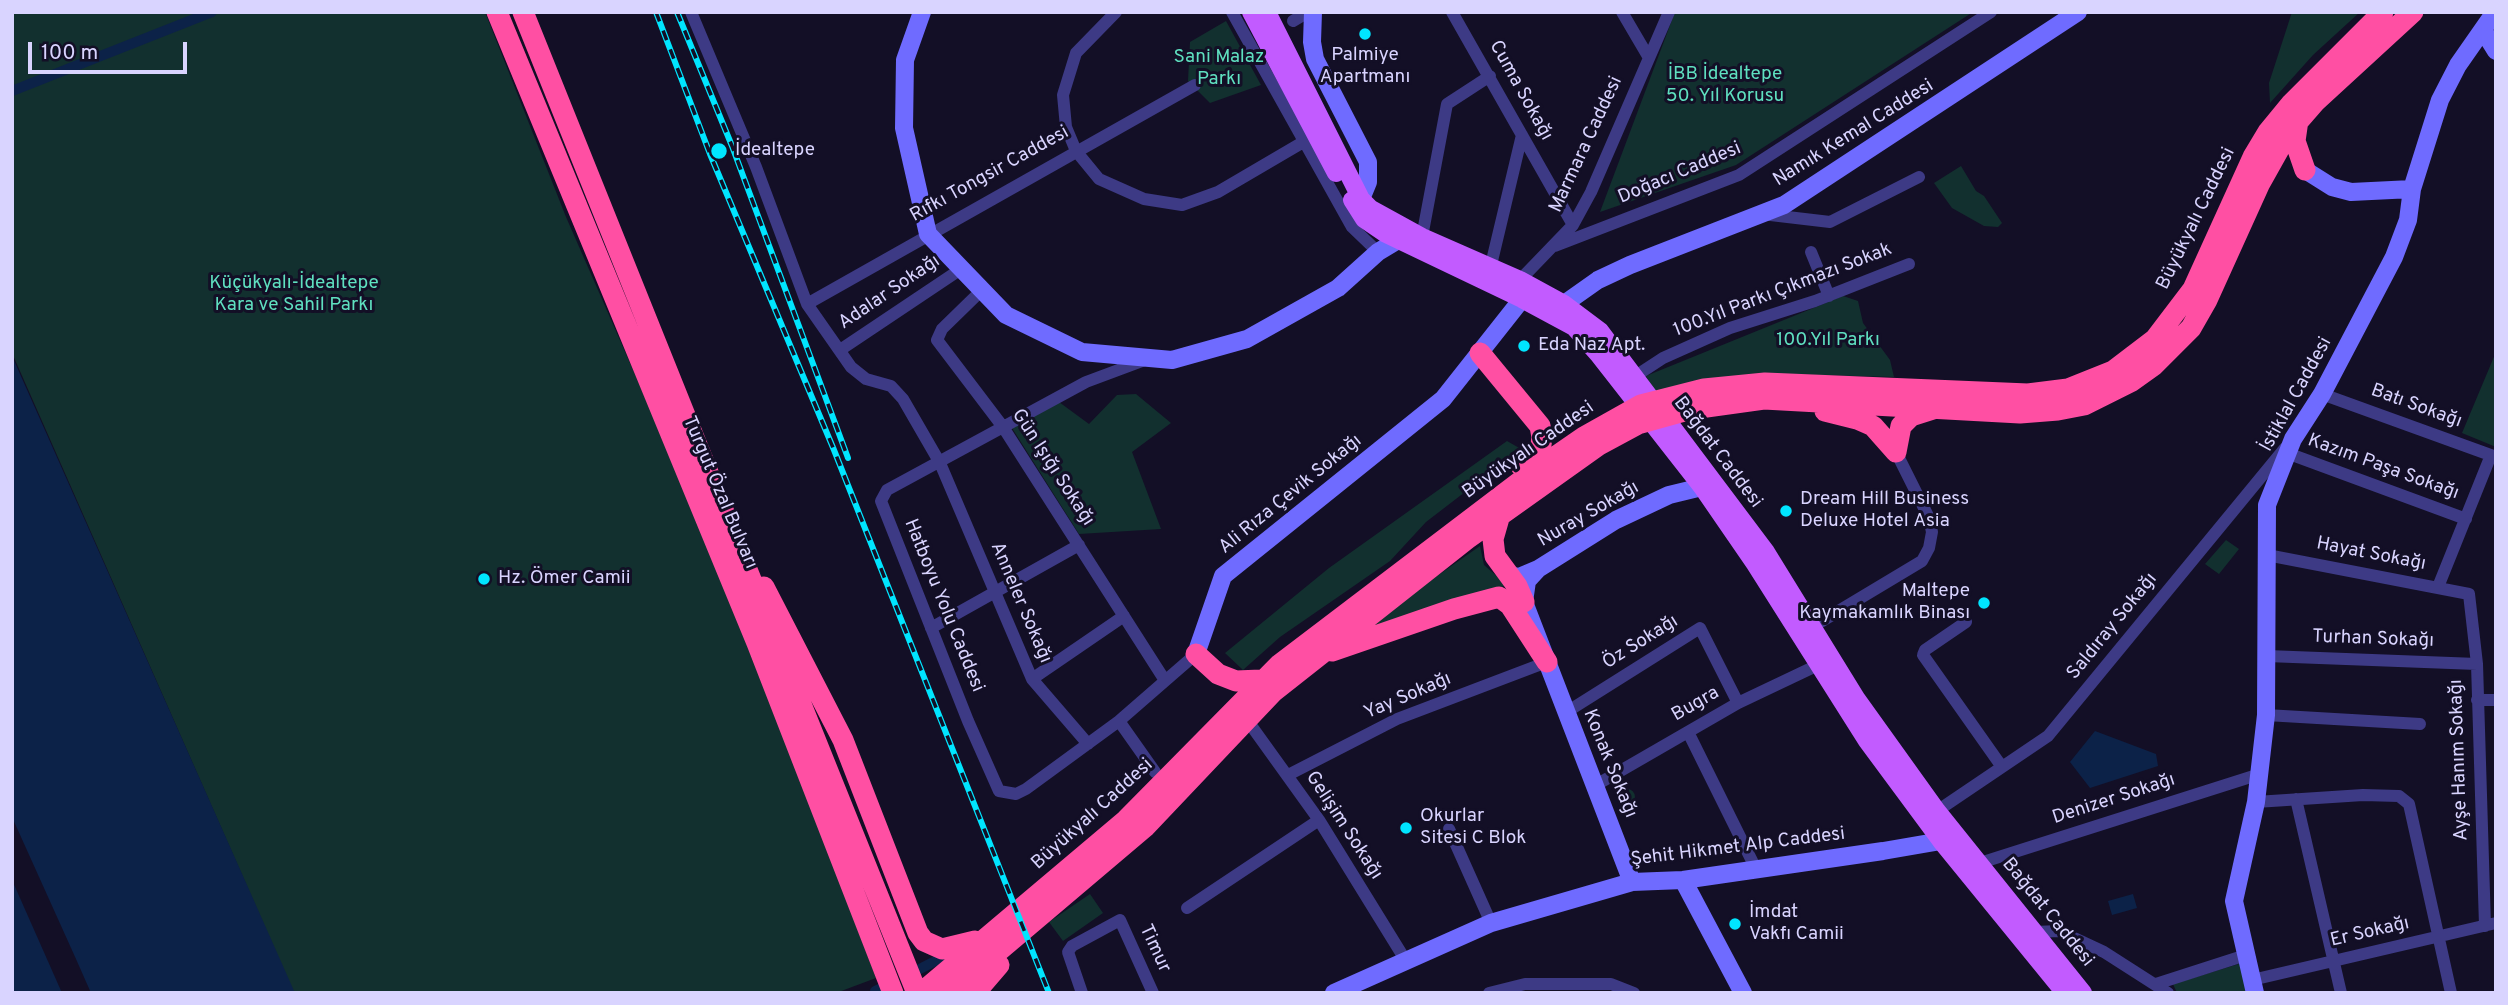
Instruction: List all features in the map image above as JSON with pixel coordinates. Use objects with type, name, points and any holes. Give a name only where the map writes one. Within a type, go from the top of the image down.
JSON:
[{"type":"highway","name":"Turgut Özal Bulvarı","points":[[497,12],[757,643],[894,967],[918,992]]},
{"type":"highway","name":"Turgut Özal Bulvarı","points":[[523,12],[726,520],[894,967],[892,993]]},
{"type":"highway","name":"Büyükyalı Caddesi","points":[[949,993],[1145,827],[1229,727],[1261,680],[1399,572],[1532,483],[1638,424],[1765,391],[2028,394],[2068,389],[2113,371],[2155,339],[2193,289],[2253,157],[2268,131],[2291,104],[2383,12]]},
{"type":"highway","name":"Büyükyalı Caddesi","points":[[1765,391],[2020,413],[2084,405],[2132,381],[2153,366],[2190,328],[2207,300],[2260,183],[2298,120],[2413,12]]},
{"type":"highway","points":[[2298,120],[2295,141],[2305,170]]},
{"type":"highway","points":[[2260,183],[2279,170],[2293,167],[2305,170]]},
{"type":"highway","points":[[1399,572],[1418,547],[1444,521],[1540,452],[1540,426],[1480,354]]},
{"type":"highway","points":[[1765,391],[1865,421],[1873,426],[1896,453]]},
{"type":"highway","points":[[1896,453],[1898,436],[1905,421],[1939,407]]},
{"type":"highway","name":"Büyükyalı Caddesi","points":[[995,930],[1126,820],[1229,727],[1499,517],[1532,483]]},
{"type":"highway","points":[[1499,517],[1492,546],[1495,556],[1524,602]]},
{"type":"highway","points":[[726,520],[788,628],[843,740],[918,933],[924,941],[942,949],[969,944],[995,930]]},
{"type":"highway","points":[[1317,657],[1454,609],[1499,597],[1510,605],[1547,662]]},
{"type":"highway","points":[[1196,654],[1218,674],[1236,681],[1261,680]]},
{"type":"highway","points":[[975,993],[1045,909]]},
{"type":"highway","points":[[918,992],[995,930]]},
{"type":"main road","name":"Bağdat Caddesi","points":[[1251,12],[1311,128],[1364,219],[1398,240],[1564,304],[1600,331],[1766,552],[1856,698],[1937,811],[1948,837],[1980,863],[2083,993]]},
{"type":"main road","name":"Bağdat Caddesi","points":[[1267,12],[1361,199],[1385,219],[1491,265],[1574,327],[1598,354],[1702,487],[1755,564],[1867,741],[1948,837],[2065,993]]},
{"type":"street","points":[[692,12],[756,167],[807,304]]},
{"type":"street","points":[[922,12],[905,60],[904,128],[928,234],[1006,315],[1082,352],[1172,360],[1247,339],[1338,288],[1378,252],[1398,240]]},
{"type":"street","points":[[1116,12],[1076,53],[1063,95],[1066,127],[1076,151],[1099,179],[1143,199],[1182,205],[1218,192],[1305,141]]},
{"type":"street","points":[[1231,12],[1352,227],[1378,252]]},
{"type":"street","points":[[1293,21],[1308,12]]},
{"type":"street","points":[[1313,12],[1312,42],[1315,59],[1368,162],[1368,182],[1361,199]]},
{"type":"street","name":"Cuma Sokağı","points":[[1452,12],[1573,225]]},
{"type":"street","points":[[1622,12],[1649,58]]},
{"type":"street","name":"Marmara Caddesi","points":[[1521,289],[1573,225],[1591,192],[1669,12]]},
{"type":"street","name":"Doğacı Caddesi","points":[[1555,246],[1738,175],[1991,12]]},
{"type":"street","name":"Namık Kemal Caddesi","points":[[1564,304],[1598,280],[1630,265],[1784,205],[2078,12]]},
{"type":"street","name":"İstiklal Caddesi","points":[[2254,986],[2234,901],[2256,802],[2266,715],[2267,505],[2290,446],[2322,394],[2394,257],[2408,220],[2412,189],[2440,100],[2458,65],[2495,12]]},
{"type":"street","points":[[2483,30],[2496,51]]},
{"type":"street","points":[[1422,237],[1447,104],[1490,76]]},
{"type":"street","name":"Rıfkı Tongsir Caddesi","points":[[807,304],[1195,85]]},
{"type":"street","points":[[1491,265],[1522,135]]},
{"type":"street","points":[[2305,170],[2332,187],[2351,192],[2412,189]]},
{"type":"street","points":[[1759,214],[1830,222],[1919,177]]},
{"type":"street","points":[[1811,252],[1829,296]]},
{"type":"street","name":"100.Yıl Parkı Çıkmazı Sokak","points":[[1634,377],[1663,358],[1730,328],[1829,296],[1909,264]]},
{"type":"street","name":"Adalar Sokağı","points":[[840,350],[961,269]]},
{"type":"street","name":"Ali Rıza Çevik Sokağı","points":[[1196,654],[1223,576],[1443,399],[1480,354],[1521,289]]},
{"type":"street","name":"Gün Işığı Sokağı","points":[[982,290],[942,329],[937,340],[1003,427],[1164,679]]},
{"type":"street","name":"Anneler Sokağı","points":[[807,304],[851,367],[866,379],[891,386],[903,399],[940,463],[1032,679],[1088,744]]},
{"type":"street","points":[[940,463],[1086,382],[1152,358]]},
{"type":"street","name":"Batı Sokağı","points":[[2322,394],[2493,456]]},
{"type":"street","name":"Kazım Paşa Sokağı","points":[[2290,446],[2466,519]]},
{"type":"street","name":"Saldıray Sokağı","points":[[1937,811],[2048,736],[2290,446]]},
{"type":"street","points":[[1812,627],[1922,561],[1929,548],[1932,532],[1929,518],[1896,453]]},
{"type":"street","points":[[2438,587],[2493,456]]},
{"type":"street","name":"Hatboyu Yolu Caddesi","points":[[940,463],[887,490],[881,500],[999,791],[1016,794],[1088,744]]},
{"type":"street","name":"Nuray Sokağı","points":[[1538,569],[1616,520],[1669,495],[1702,487]]},
{"type":"street","points":[[931,628],[1079,545]]},
{"type":"street","name":"Hayat Sokağı","points":[[2266,555],[2469,594]]},
{"type":"street","points":[[1509,575],[1519,577],[1538,569]]},
{"type":"street","points":[[1524,602],[1527,581],[1538,569]]},
{"type":"street","name":"Ayşe Hanım Sokağı","points":[[2469,594],[2477,664],[2490,925]]},
{"type":"street","name":"Konak Sokağı","points":[[1524,602],[1632,881]]},
{"type":"street","points":[[1032,679],[1124,617]]},
{"type":"street","points":[[1966,622],[1925,650],[1923,655],[2002,767]]},
{"type":"street","name":"Öz Sokağı","points":[[1565,713],[1700,628],[1738,703]]},
{"type":"street","points":[[1088,744],[1119,721],[1164,679],[1196,654]]},
{"type":"street","name":"Turhan Sokağı","points":[[2267,656],[2477,664]]},
{"type":"street","name":"Yay Sokağı","points":[[1288,775],[1397,719],[1547,662]]},
{"type":"street","name":"Bugra","points":[[1596,785],[1738,703],[1818,665]]},
{"type":"street","points":[[2477,700],[2496,700]]},
{"type":"street","name":"Gelişim Sokağı","points":[[1250,713],[1250,724],[1319,820],[1406,961]]},
{"type":"street","points":[[2266,715],[2420,724]]},
{"type":"street","points":[[1119,721],[1154,772]]},
{"type":"street","points":[[1688,732],[1755,867]]},
{"type":"street","name":"Denizer Sokağı","points":[[1980,863],[2260,774]]},
{"type":"street","points":[[2256,802],[2399,796],[2409,804],[2451,993]]},
{"type":"street","points":[[2296,799],[2341,993]]},
{"type":"street","points":[[1187,908],[1319,820]]},
{"type":"street","points":[[1449,829],[1490,923]]},
{"type":"street","name":"Şehit Hikmet Alp Caddesi","points":[[1334,993],[1359,988],[1406,961],[1490,923],[1632,881],[1683,880],[1948,837]]},
{"type":"street","points":[[1683,880],[1743,993]]},
{"type":"street","name":"Timur","points":[[1082,993],[1068,952],[1072,946],[1120,920],[1153,993]]},
{"type":"street","name":"Er Sokağı","points":[[2254,986],[2332,961],[2490,925]]},
{"type":"street","points":[[2035,932],[2059,931],[2104,952],[2168,993]]},
{"type":"street","points":[[2156,984],[2246,955]]},
{"type":"street","points":[[1489,993],[1525,984],[1611,984],[1634,993]]},
{"type":"green space","name":"Küçükyalı-İdealtepe Kara ve Sahil Parkı","points":[[12,12],[485,12],[566,217],[729,589],[876,978],[836,993],[294,993],[12,353]]},
{"type":"green space","name":"İBB İdealtepe 50. Yıl Korusu","points":[[1675,12],[1973,12],[1736,165],[1600,212]]},
{"type":"green space","points":[[2292,12],[2360,12],[2313,55],[2270,103],[2269,83]]},
{"type":"green space","name":"Sani Malaz Parkı","points":[[1226,21],[1261,85],[1210,103],[1188,81],[1190,42]]},
{"type":"green space","points":[[1961,166],[1976,191],[1984,196],[2002,223],[1998,227],[1984,226],[1952,208],[1934,183]]},
{"type":"green space","name":"100.Yıl Parkı","points":[[1843,296],[1858,301],[1863,323],[1890,360],[1894,377],[1776,374],[1655,393],[1646,376]]},
{"type":"green space","points":[[2496,352],[2496,447],[2462,433]]},
{"type":"green space","points":[[1136,394],[1171,423],[1132,452],[1161,529],[1079,534],[1012,428],[1059,402],[1089,424],[1117,395]]},
{"type":"green space","points":[[1507,441],[1521,449],[1426,522],[1390,561],[1280,637],[1243,670],[1225,653],[1329,568]]},
{"type":"green space","points":[[2226,540],[2239,549],[2219,574],[2205,564]]},
{"type":"green space","points":[[1480,546],[1484,565],[1507,585],[1341,643]]},
{"type":"green space","points":[[1627,789],[1633,791],[1633,803],[1627,805],[1621,803],[1619,797],[1621,791]]},
{"type":"green space","points":[[1090,894],[1103,913],[1063,941],[1049,922]]},
{"type":"green space","points":[[2242,963],[2249,993],[2177,993],[2173,984]]},
{"type":"water","points":[[12,356],[295,993],[12,993]]},
{"type":"water","points":[[2095,731],[2156,754],[2158,766],[2090,788],[2070,762]]},
{"type":"water","points":[[2133,894],[2137,908],[2112,915],[2108,901]]},
{"type":"pier","points":[[12,817],[91,993],[62,993],[12,880]]},
{"type":"waterway","points":[[12,91],[212,12]]},
{"type":"waterway","points":[[906,976],[951,953]]},
{"type":"waterway","points":[[875,991],[892,983]]},
{"type":"railway","points":[[656,12],[710,154],[834,450],[1049,993]]},
{"type":"railway","points":[[677,12],[732,146],[848,458]]},
{"type":"place","name":"Palmiye Apartmanı","points":[[1365,34]]},
{"type":"place","name":"İdealtepe","points":[[719,151]]},
{"type":"place","name":"Eda Naz Apt.","points":[[1524,346]]},
{"type":"place","name":"Dream Hill Business Deluxe Hotel Asia","points":[[1786,511]]},
{"type":"place","name":"Hz. Ömer Camii","points":[[484,579]]},
{"type":"place","name":"Maltepe Kaymakamlık Binası","points":[[1984,603]]},
{"type":"place","name":"Okurlar Sitesi C Blok","points":[[1406,828]]},
{"type":"place","name":"İmdat Vakfı Camii","points":[[1735,924]]}]
